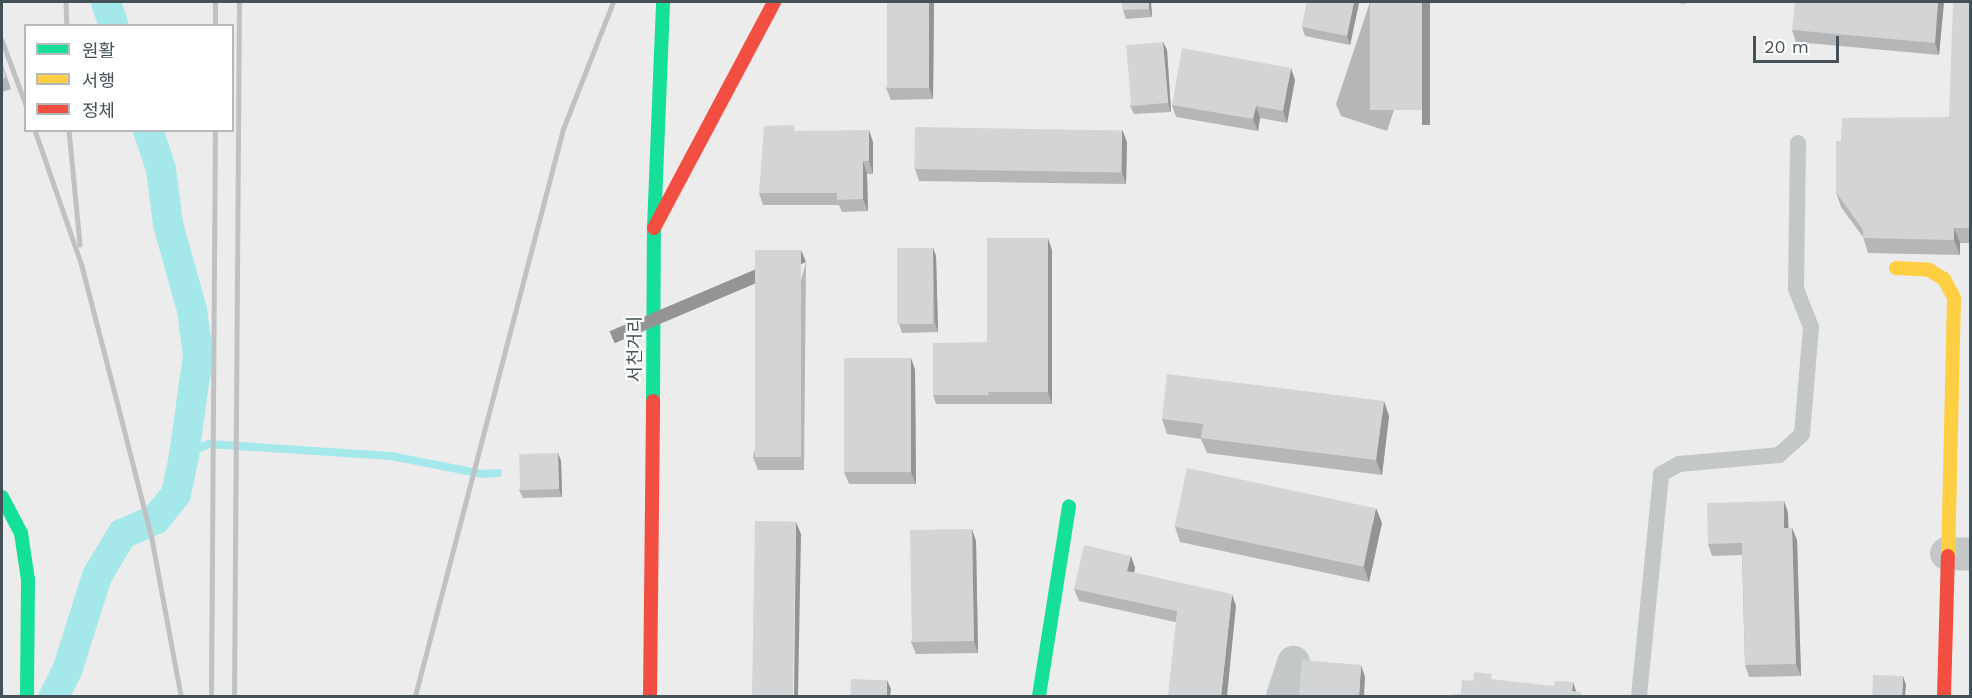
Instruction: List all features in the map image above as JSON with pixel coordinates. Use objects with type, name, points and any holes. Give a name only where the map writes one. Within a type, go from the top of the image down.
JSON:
[{"type":"street","name":"서천거리","points":[[650,696],[654,228],[663,2]]},
{"type":"street","points":[[654,228],[774,2]]},
{"type":"street","points":[[1896,268],[1929,270],[1944,279],[1954,298],[1958,554],[1944,696]]},
{"type":"street","points":[[2,498],[21,533],[28,580],[27,696]]},
{"type":"street","points":[[1038,696],[1069,506]]},
{"type":"street","points":[[1282,696],[1293,662]]},
{"type":"lane","points":[[1639,696],[1661,474],[1679,464],[1779,455],[1802,434],[1811,327],[1796,289],[1798,143]]},
{"type":"building","points":[[887,2],[929,2],[929,88],[887,88]]},
{"type":"building","points":[[1122,2],[1149,2],[1149,9],[1123,10]]},
{"type":"building","points":[[1307,2],[1354,2],[1347,36],[1302,27]]},
{"type":"building","points":[[1370,2],[1422,2],[1422,110],[1370,110]]},
{"type":"building","points":[[1795,2],[1938,2],[1935,43],[1792,30]]},
{"type":"building","points":[[1953,2],[1971,2],[1971,117],[1949,117]]},
{"type":"building","points":[[1163,42],[1168,103],[1131,106],[1126,45]]},
{"type":"building","points":[[1182,48],[1291,68],[1283,111],[1256,106],[1253,119],[1172,105]]},
{"type":"building","points":[[2,63],[6,77],[2,79]]},
{"type":"building","points":[[1971,117],[1971,228],[1954,228],[1954,240],[1863,238],[1863,230],[1836,192],[1836,141],[1841,141],[1842,118]]},
{"type":"building","points":[[794,125],[794,131],[869,130],[869,161],[863,161],[863,199],[837,200],[837,193],[759,193],[764,126]]},
{"type":"building","points":[[915,127],[1122,131],[1121,173],[914,169]]},
{"type":"building","points":[[987,238],[1048,238],[1048,392],[987,392]]},
{"type":"building","points":[[897,248],[933,248],[933,324],[897,324]]},
{"type":"building","points":[[755,250],[801,250],[801,457],[755,457]]},
{"type":"building","points":[[988,342],[989,395],[933,395],[933,343]]},
{"type":"building","points":[[844,358],[911,358],[911,472],[844,472]]},
{"type":"building","points":[[1167,374],[1384,401],[1376,460],[1201,438],[1203,424],[1162,419]]},
{"type":"building","points":[[558,453],[559,489],[520,490],[519,454]]},
{"type":"building","points":[[1187,468],[1376,508],[1363,567],[1175,527]]},
{"type":"building","points":[[1784,501],[1784,528],[1792,528],[1796,664],[1745,665],[1742,543],[1708,544],[1707,503]]},
{"type":"building","points":[[755,521],[796,522],[793,696],[752,696]]},
{"type":"building","points":[[972,529],[974,641],[912,642],[910,530]]},
{"type":"building","points":[[1084,545],[1131,556],[1127,571],[1232,594],[1221,696],[1168,696],[1177,611],[1074,589]]},
{"type":"building","points":[[1302,660],[1361,665],[1359,696],[1299,696]]},
{"type":"building","points":[[1474,672],[1492,674],[1491,679],[1554,686],[1555,681],[1573,682],[1572,691],[1581,692],[1581,696],[1453,696],[1453,694],[1461,694],[1462,680],[1473,681]]},
{"type":"building","points":[[1873,675],[1903,676],[1902,696],[1872,696]]},
{"type":"building","points":[[851,679],[887,680],[886,696],[850,696]]},
{"type":"waterway","points":[[106,2],[113,24]]},
{"type":"waterway","points":[[54,696],[67,671],[97,576],[122,534],[156,519],[176,494],[184,455],[198,355],[192,310],[168,224],[161,169],[149,132]]},
{"type":"waterway","points":[[184,455],[209,444],[391,456],[483,474],[498,473]]},
{"type":"railway","points":[[66,2],[67,24]]},
{"type":"railway","points":[[215,2],[215,24]]},
{"type":"railway","points":[[234,696],[239,2]]},
{"type":"railway","points":[[415,696],[563,129],[613,2]]},
{"type":"railway","points":[[2,40],[24,100]]},
{"type":"railway","points":[[36,132],[82,266],[121,417],[152,539],[181,696]]},
{"type":"railway","points":[[69,132],[80,244]]},
{"type":"railway","points":[[211,696],[215,132]]},
{"type":"traffic: fast","points":[[653,401],[654,228],[663,2]]},
{"type":"traffic: fast","points":[[2,497],[21,533],[28,580],[27,696]]},
{"type":"traffic: fast","points":[[1039,696],[1069,506]]},
{"type":"traffic: slow","points":[[1896,268],[1929,270],[1944,279],[1954,298],[1948,556]]},
{"type":"traffic: jam","points":[[654,228],[774,2]]},
{"type":"traffic: jam","points":[[650,696],[653,401]]},
{"type":"traffic: jam","points":[[1944,696],[1948,556]]}]
